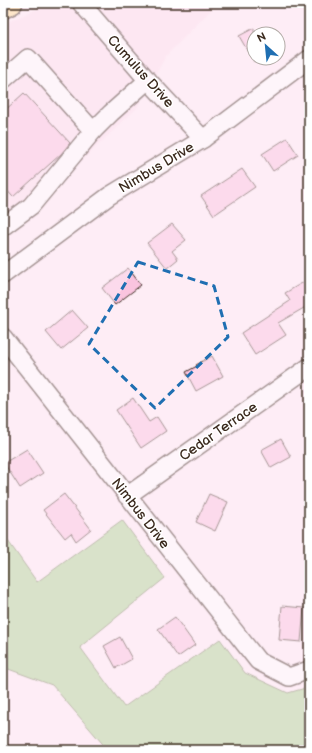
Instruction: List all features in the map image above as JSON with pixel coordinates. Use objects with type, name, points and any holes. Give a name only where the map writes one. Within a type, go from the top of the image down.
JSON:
[{"type":"main road","points":[[3,7],[10,3]]},
{"type":"street","name":"Cumulus Drive","points":[[81,3],[202,139]]},
{"type":"street","points":[[3,80],[28,58],[93,130]]},
{"type":"street","name":"Nimbus Drive","points":[[3,275],[109,196],[202,139],[309,59]]},
{"type":"street","points":[[3,224],[4,226],[31,206],[93,130],[111,112],[148,80]]},
{"type":"street","name":"Nimbus Drive","points":[[3,337],[258,661],[289,677],[309,670]]},
{"type":"street","name":"Cedar Terrace","points":[[127,496],[309,367]]},
{"type":"highlighted area","points":[[138,262],[214,286],[228,337],[155,408],[89,344]]},
{"type":"shaded area","points":[[45,3],[218,3],[166,56],[137,108],[3,236],[3,24],[39,8]]},
{"type":"green space","points":[[122,520],[165,578],[80,647],[124,707],[220,639],[245,673],[288,693],[309,687],[309,750],[108,750],[52,685],[3,667],[3,534],[37,582]]},
{"type":"building","points":[[246,32],[246,48],[239,36]]},
{"type":"building","points":[[24,93],[70,143],[61,154],[13,197],[3,186],[3,112]]},
{"type":"building","points":[[287,138],[298,155],[273,171],[262,154]]},
{"type":"building","points":[[242,169],[255,187],[214,215],[201,196]]},
{"type":"building","points":[[172,224],[186,240],[172,251],[178,259],[167,268],[147,243]]},
{"type":"building","points":[[128,268],[141,285],[115,305],[102,288]]},
{"type":"building","points":[[309,279],[309,305],[278,323],[286,335],[255,355],[241,333],[290,301],[285,293]]},
{"type":"building","points":[[72,310],[88,328],[61,350],[46,332]]},
{"type":"building","points":[[212,356],[223,376],[196,391],[186,372]]},
{"type":"building","points":[[133,398],[149,422],[157,417],[166,431],[141,448],[116,410]]},
{"type":"building","points":[[281,439],[291,457],[271,468],[261,450]]},
{"type":"building","points":[[27,449],[43,473],[20,488],[4,463]]},
{"type":"building","points":[[64,494],[91,529],[76,541],[71,533],[65,538],[43,510]]},
{"type":"building","points":[[209,494],[228,502],[215,531],[196,522]]},
{"type":"building","points":[[282,606],[304,608],[301,642],[279,640]]},
{"type":"building","points":[[175,617],[195,645],[178,657],[158,629]]},
{"type":"building","points":[[120,637],[132,659],[116,668],[104,646]]}]
